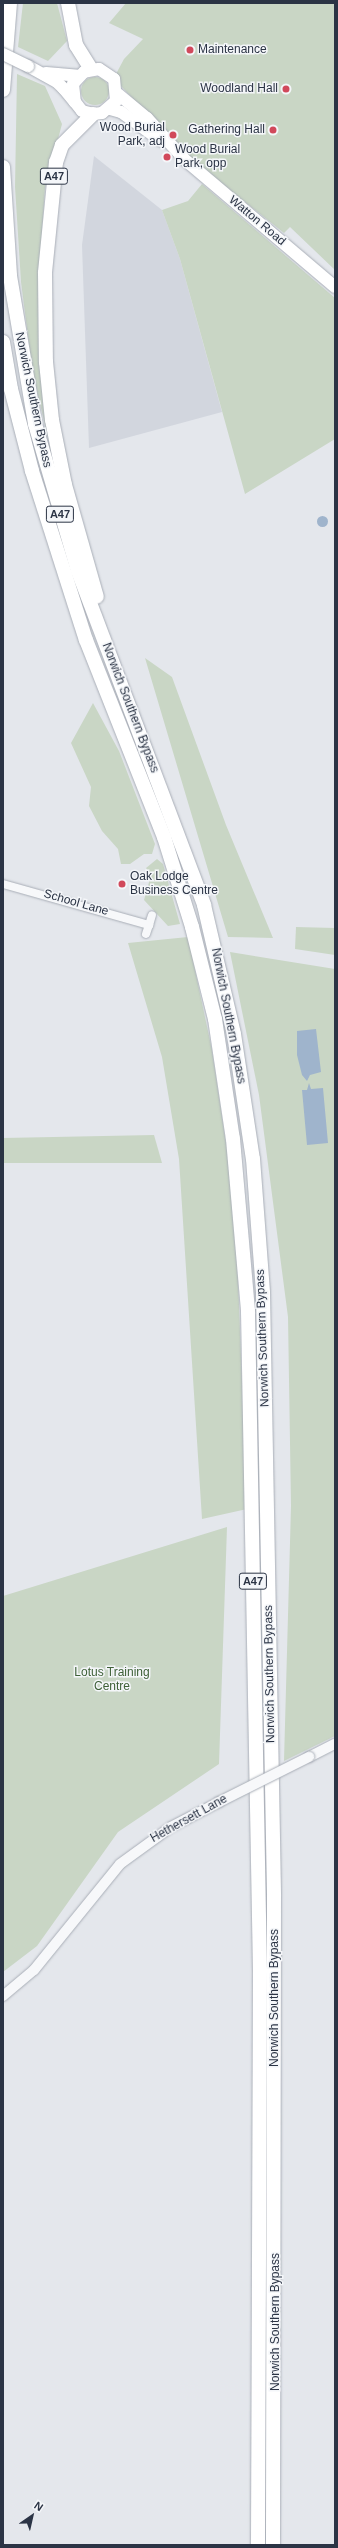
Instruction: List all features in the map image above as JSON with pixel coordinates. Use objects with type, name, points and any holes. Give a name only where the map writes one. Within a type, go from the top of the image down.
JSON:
[{"type":"highway","points":[[3,90],[10,3]]},
{"type":"highway","points":[[68,3],[76,45],[87,64]]},
{"type":"highway","name":"A47","points":[[93,114],[62,145],[56,162],[45,273],[46,362],[52,420],[65,485],[96,594],[183,845]]},
{"type":"highway","name":"Norwich Southern Bypass","points":[[3,167],[10,276],[21,350],[54,498],[78,571],[183,845],[204,905],[234,1034],[253,1159],[263,1285],[274,1896],[273,2545]]},
{"type":"highway","name":"Norwich Southern Bypass","points":[[3,342],[11,389],[32,471],[86,640],[164,837],[192,927],[215,1019],[244,1239],[260,1970],[258,2545]]},
{"type":"highway","name":"A47","points":[[3,397],[41,521],[86,640]]},
{"type":"main road","points":[[3,54],[43,72],[78,76]]},
{"type":"main road","points":[[75,102],[73,89],[78,76],[87,64]]},
{"type":"main road","name":"Watton Road","points":[[87,64],[106,72],[114,79],[118,94],[147,118],[180,155]]},
{"type":"main road","points":[[43,72],[75,102],[82,111],[93,114],[110,109],[118,94]]},
{"type":"main road","name":"Watton Road","points":[[110,109],[121,112],[180,155],[335,287]]},
{"type":"street","name":"School Lane","points":[[3,884],[149,924]]},
{"type":"street","points":[[146,934],[152,915]]},
{"type":"street","name":"Hethersett Lane","points":[[3,1996],[34,1970],[120,1864],[171,1827],[335,1744]]},
{"type":"shaded area","points":[[94,156],[162,210],[180,259],[222,412],[89,448],[82,245]]},
{"type":"green space","points":[[23,3],[57,3],[67,41],[48,61],[18,47]]},
{"type":"green space","points":[[126,3],[335,3],[335,270],[290,227],[284,233],[186,155],[121,86],[116,74],[124,59],[143,39],[109,23]]},
{"type":"green space","points":[[17,74],[45,86],[62,124],[45,188],[39,279],[60,487],[33,375],[21,282],[15,187]]},
{"type":"green space","points":[[95,77],[105,81],[109,91],[105,101],[95,105],[85,101],[81,91],[85,81]]},
{"type":"green space","points":[[202,184],[335,298],[335,439],[245,494],[180,259],[162,210],[188,201]]},
{"type":"green space","points":[[145,658],[172,677],[226,825],[273,938],[228,937]]},
{"type":"green space","points":[[93,703],[119,751],[155,844],[152,854],[144,854],[130,864],[121,864],[118,849],[102,831],[89,806],[91,787],[71,743]]},
{"type":"green space","points":[[157,859],[163,864],[180,924],[168,926],[144,900],[151,875],[146,868]]},
{"type":"green space","points":[[296,927],[335,928],[335,955],[295,949]]},
{"type":"green space","points":[[188,937],[212,1050],[235,1203],[247,1509],[202,1519],[179,1159],[162,1057],[128,943]]},
{"type":"green space","points":[[230,952],[335,969],[335,1736],[284,1761],[291,1506],[288,1317],[259,1095]]},
{"type":"green space","points":[[154,1135],[162,1163],[3,1163],[3,1138]]},
{"type":"green space","name":"Lotus Training Centre","points":[[227,1527],[219,1764],[118,1832],[37,1946],[3,1972],[3,1596]]},
{"type":"water","points":[[320,516],[324,516],[326,517],[326,525],[320,526],[317,523],[317,519]]},
{"type":"water","points":[[316,1029],[321,1072],[310,1075],[307,1081],[302,1075],[297,1055],[297,1031]]},
{"type":"water","points":[[309,1083],[311,1089],[323,1088],[328,1143],[307,1145],[302,1090],[307,1090]]},
{"type":"place","name":"Maintenance","points":[[190,50]]},
{"type":"place","name":"Woodland Hall","points":[[286,89]]},
{"type":"place","name":"Gathering Hall","points":[[273,130]]},
{"type":"place","name":"Wood Burial Park, adj","points":[[173,135]]},
{"type":"place","name":"Wood Burial Park, opp","points":[[167,157]]},
{"type":"place","name":"Oak Lodge Business Centre","points":[[122,884]]}]
